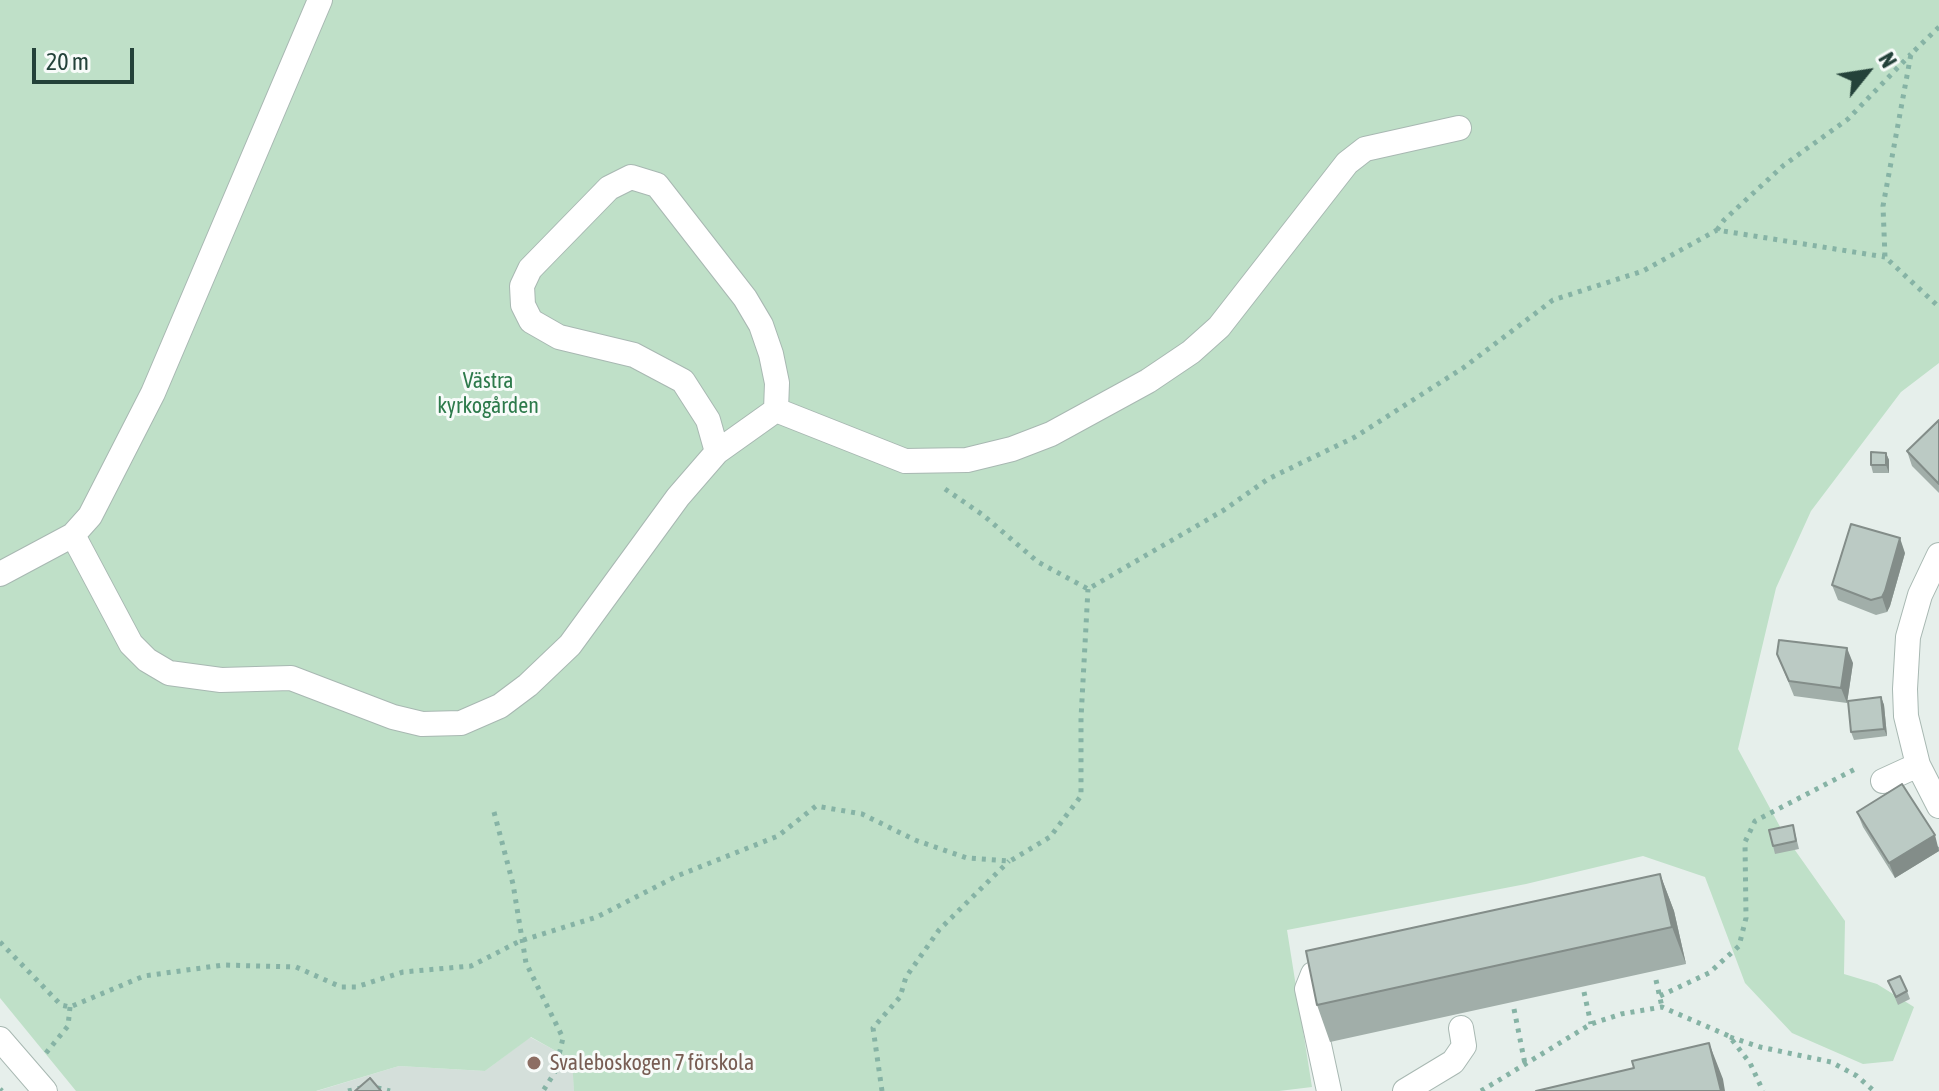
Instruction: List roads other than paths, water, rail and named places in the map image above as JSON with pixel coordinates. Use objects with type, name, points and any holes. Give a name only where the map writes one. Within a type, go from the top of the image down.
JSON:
[{"type":"street","points":[[0,574],[73,535],[90,516],[153,393],[320,0]]},
{"type":"street","points":[[776,410],[905,461],[967,460],[1012,449],[1099,410],[1191,352],[1219,327],[1347,163],[1365,149],[1459,128]]},
{"type":"street","points":[[717,452],[704,411],[683,381],[634,355],[559,337],[531,321],[523,305],[522,286],[530,269],[609,188],[631,177],[657,185],[745,298],[761,325],[771,354],[777,383],[776,410]]},
{"type":"street","points":[[73,535],[131,644],[147,660],[169,673],[221,680],[291,678],[393,717],[422,724],[461,723],[500,706],[528,685],[570,645],[678,497],[717,452],[776,410]]},
{"type":"street","points":[[1939,555],[1920,595],[1908,637],[1906,716],[1918,765],[1939,806]]},
{"type":"street","points":[[1876,772],[1918,765]]},
{"type":"street","points":[[1329,1091],[1307,989],[1313,974],[1370,959]]},
{"type":"street","points":[[1405,1091],[1446,1068],[1459,1056],[1464,1046],[1461,1028]]},
{"type":"street","points":[[0,1039],[45,1091]]},
{"type":"place","name":"Svaleboskogen 7 förskola","points":[[534,1063]]},
{"type":"park label","name":"Västra kyrkogården","points":[[488,394]]}]
